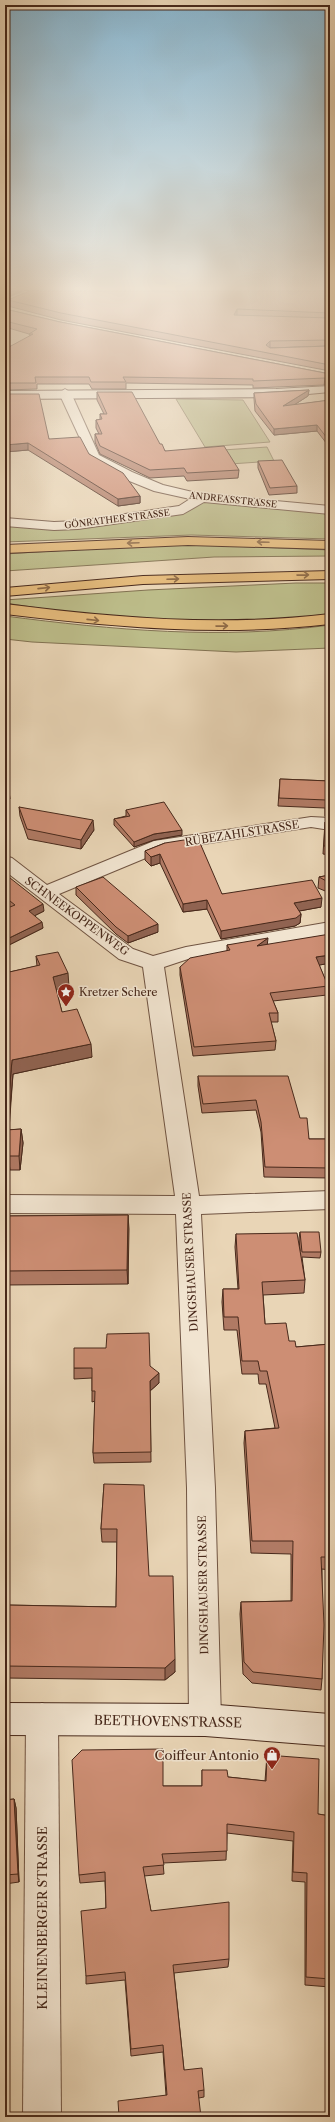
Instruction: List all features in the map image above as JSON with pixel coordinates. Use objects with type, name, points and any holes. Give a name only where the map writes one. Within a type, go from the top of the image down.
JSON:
[{"type":"highway","points":[[5,549],[188,542],[330,545]]},
{"type":"highway","points":[[284,562],[330,562]]},
{"type":"highway","points":[[5,579],[117,568],[183,565]]},
{"type":"highway","points":[[5,592],[144,580],[330,575]]},
{"type":"highway","points":[[5,609],[54,616],[170,627],[250,626],[330,619]]},
{"type":"street","points":[[5,395],[65,393],[276,393],[316,390]]},
{"type":"street","name":"ANDREASSTRASSE","points":[[65,393],[86,443],[94,457],[99,461],[159,488],[201,498],[330,510]]},
{"type":"street","name":"GÖNRATHER STRASSE","points":[[5,522],[54,526],[78,525],[183,510],[201,498]]},
{"type":"street","name":"RÜBEZAHLSTRASSE","points":[[44,893],[161,845],[311,822],[330,824]]},
{"type":"street","name":"SCHNEEKOPPENWEG","points":[[5,862],[126,954],[153,962]]},
{"type":"street","points":[[153,962],[186,953],[330,928]]},
{"type":"street","name":"DINGSHAUSER STRASSE","points":[[153,962],[188,1205],[201,1488],[205,1720]]},
{"type":"street","points":[[5,1204],[188,1205],[330,1200]]},
{"type":"street","name":"BEETHOVENSTRASSE","points":[[5,1719],[205,1720],[330,1730]]},
{"type":"street","name":"KLEINENBERGER STRASSE","points":[[42,1719],[42,2117]]},
{"type":"green space","points":[[176,399],[243,400],[270,442],[205,447]]},
{"type":"green space","points":[[267,447],[274,461],[230,464],[223,450]]},
{"type":"green space","points":[[202,500],[330,512],[330,539],[191,535],[5,542],[5,525],[55,528],[183,513]]},
{"type":"green space","points":[[205,545],[330,550],[330,556],[214,557],[5,571],[5,554],[134,546]]},
{"type":"green space","points":[[296,583],[330,583],[330,614],[248,621],[186,623],[105,617],[5,603],[5,600],[148,590]]},
{"type":"green space","points":[[5,616],[127,629],[168,631],[249,632],[330,625],[330,648],[236,652],[32,642],[5,639]]},
{"type":"building","points":[[309,390],[283,406],[330,400],[330,442],[317,425],[274,429],[256,404],[254,393]]},
{"type":"building","points":[[97,392],[132,392],[165,451],[224,446],[239,470],[187,473],[184,468],[150,470],[100,446],[95,434],[102,434],[96,420],[102,419],[100,414],[107,414]]},
{"type":"building","points":[[5,394],[39,394],[49,439],[80,437],[89,454],[123,473],[140,496],[118,499],[28,443],[5,445]]},
{"type":"building","points":[[282,460],[297,486],[270,488],[258,461]]},
{"type":"building","points":[[280,779],[330,781],[330,809],[326,808],[326,800],[279,798]]},
{"type":"building","points":[[5,783],[9,791],[5,792]]},
{"type":"building","points":[[164,802],[182,830],[154,834],[134,842],[114,819],[130,816],[126,810]]},
{"type":"building","points":[[19,807],[93,820],[81,840],[27,829]]},
{"type":"building","points":[[325,822],[330,823],[330,846],[324,846]]},
{"type":"building","points":[[190,839],[194,844],[200,843],[222,894],[312,880],[322,898],[294,903],[301,914],[296,918],[221,931],[207,900],[183,904],[160,854],[151,857],[145,851],[165,843]]},
{"type":"building","points":[[5,874],[43,904],[29,911],[42,922],[5,940],[5,909],[15,905],[5,897]]},
{"type":"building","points":[[330,875],[330,883],[319,877]]},
{"type":"building","points":[[103,877],[158,924],[128,936],[116,927],[76,887]]},
{"type":"building","points":[[330,934],[330,955],[316,957],[328,986],[270,993],[278,1013],[269,1013],[276,1041],[194,1047],[180,967],[190,958],[230,950],[227,945],[268,938],[257,946]]},
{"type":"building","points":[[58,952],[68,973],[53,977],[62,1012],[77,1009],[91,1044],[12,1060],[6,1130],[21,1129],[19,1156],[8,1156],[5,1159],[5,973],[40,965],[36,956]]},
{"type":"building","points":[[198,1076],[288,1076],[300,1118],[307,1118],[309,1139],[330,1139],[330,1168],[265,1167],[261,1122],[256,1100],[203,1104]]},
{"type":"building","points":[[128,1215],[127,1270],[5,1271],[5,1216]]},
{"type":"building","points":[[300,1232],[319,1232],[321,1252],[302,1252]]},
{"type":"building","points":[[297,1233],[305,1280],[262,1282],[265,1324],[286,1323],[289,1341],[295,1341],[296,1347],[330,1344],[330,1557],[321,1557],[324,1625],[322,1679],[253,1672],[244,1662],[241,1602],[292,1601],[293,1541],[252,1541],[245,1431],[279,1428],[267,1371],[260,1371],[258,1361],[242,1361],[238,1317],[224,1317],[223,1289],[239,1289],[236,1234]]},
{"type":"building","points":[[149,1333],[150,1366],[159,1373],[150,1381],[151,1452],[93,1453],[95,1391],[92,1391],[92,1368],[74,1368],[74,1348],[106,1348],[107,1334]]},
{"type":"building","points":[[104,1484],[144,1485],[149,1576],[173,1576],[175,1659],[165,1668],[5,1666],[5,1605],[116,1607],[117,1529],[101,1529]]},
{"type":"building","points":[[163,1749],[163,1786],[202,1786],[202,1770],[227,1770],[228,1777],[266,1781],[267,1755],[319,1759],[318,1814],[330,1816],[330,1855],[327,1855],[326,1897],[330,1898],[330,1979],[306,1977],[307,1873],[293,1872],[294,1832],[227,1824],[227,1851],[162,1854],[164,1865],[143,1867],[151,1911],[229,1902],[229,1959],[173,1965],[184,2070],[202,2068],[204,2090],[198,2091],[201,2117],[119,2117],[118,2101],[167,2095],[163,2045],[131,2049],[125,1972],[86,1976],[81,1911],[106,1908],[105,1872],[79,1875],[72,1760],[82,1750]]},
{"type":"building","points":[[14,1799],[18,1874],[5,1875],[5,1800]]},
{"type":"place","name":"Kretzer Schere","points":[[66,1007]]},
{"type":"place","name":"Coiffeur Antonio","points":[[272,1770]]}]
